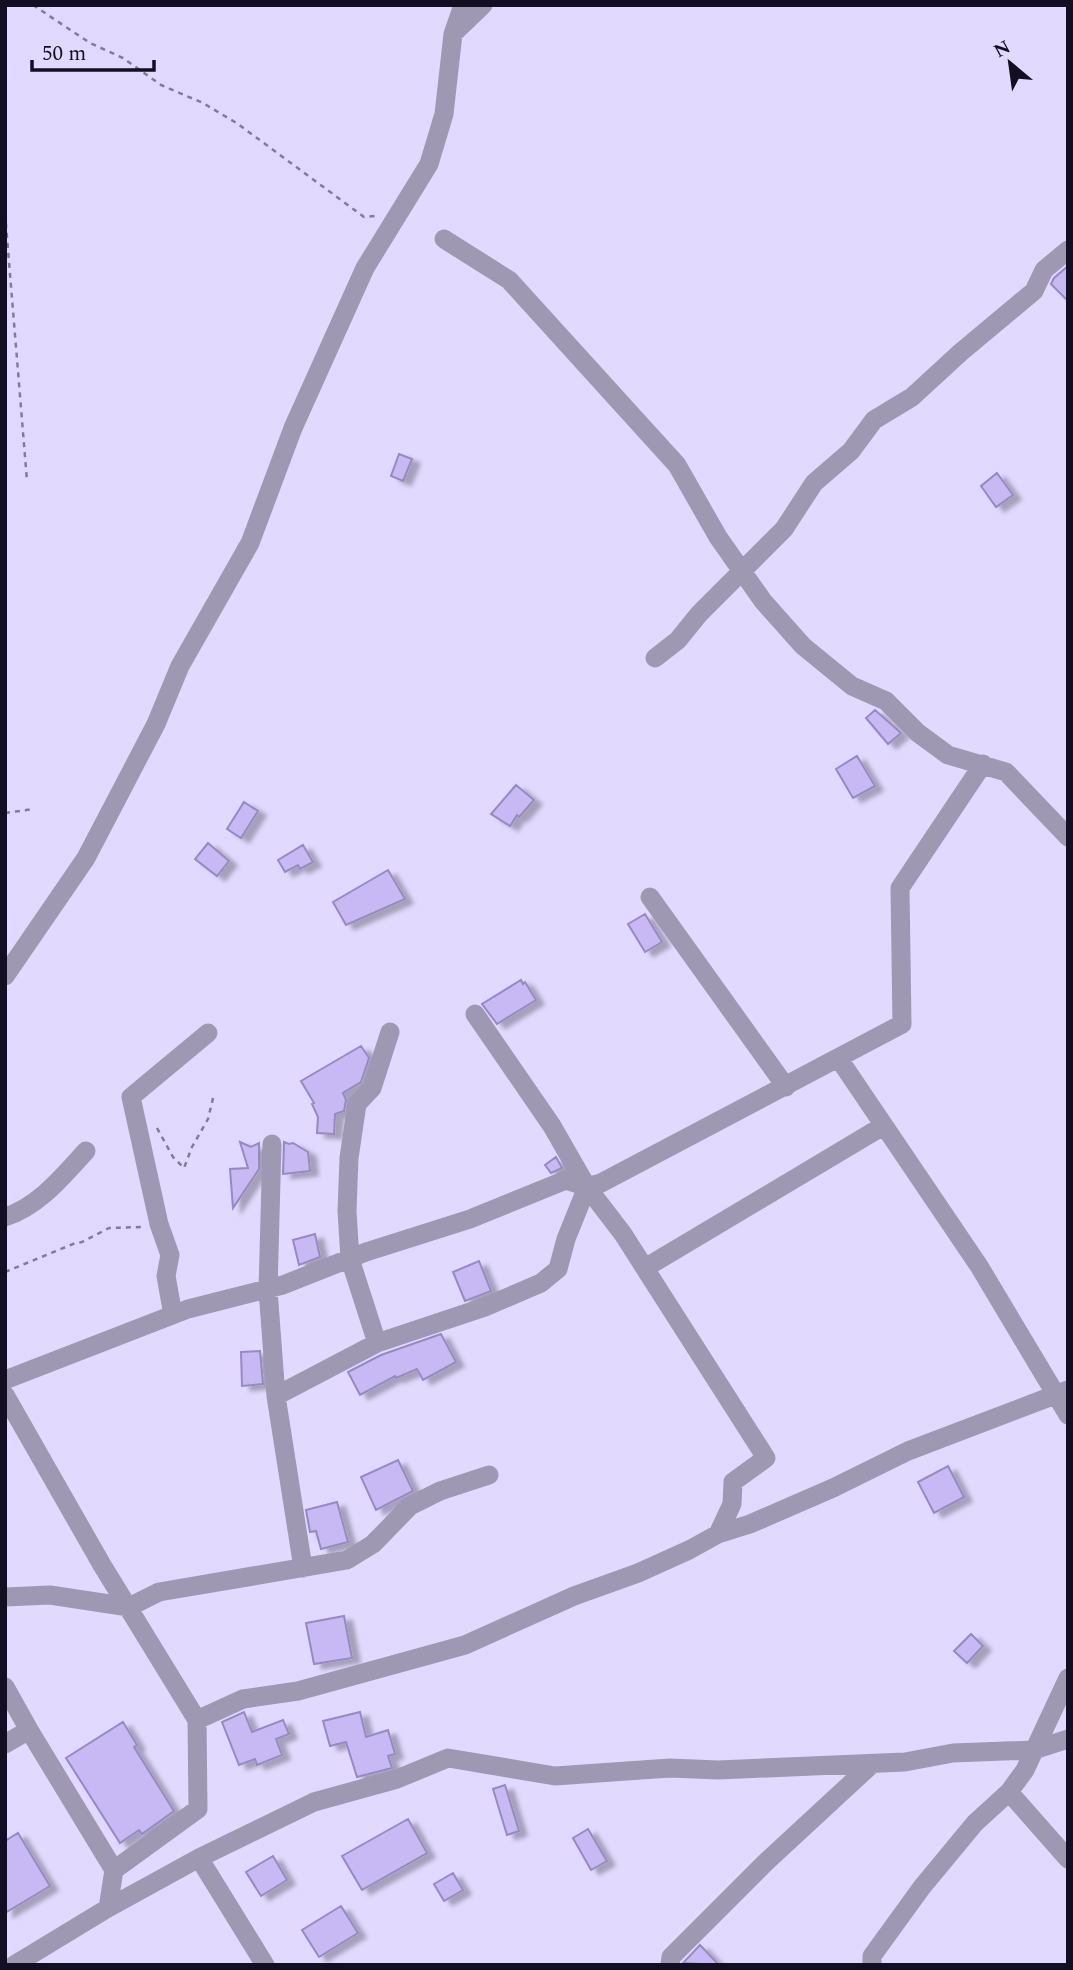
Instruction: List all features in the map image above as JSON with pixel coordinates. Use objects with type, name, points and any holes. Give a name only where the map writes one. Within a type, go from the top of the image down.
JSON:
[{"type":"street","points":[[5,976],[86,858],[156,724],[180,666],[250,543],[293,428],[365,268],[429,164],[444,114],[453,34],[463,5]]},
{"type":"street","points":[[453,34],[483,5]]},
{"type":"street","points":[[444,239],[509,280],[677,465],[718,537],[763,601],[803,646],[852,686],[886,701],[918,733],[948,755],[1006,772],[1068,837]]},
{"type":"street","points":[[656,658],[678,640],[699,614],[784,529],[814,483],[851,451],[874,420],[912,397],[1034,291],[1044,271],[1068,250]]},
{"type":"street","points":[[5,1380],[117,1334],[253,1291],[268,1290],[470,1219],[566,1180],[587,1187],[601,1183],[902,1024],[900,888],[983,764]]},
{"type":"street","points":[[650,897],[786,1087]]},
{"type":"street","points":[[474,1014],[552,1126],[587,1187],[623,1234],[766,1458],[733,1482],[733,1504],[718,1534]]},
{"type":"street","points":[[377,1343],[350,1259],[346,1211],[349,1158],[358,1104],[372,1088],[390,1032]]},
{"type":"street","points":[[173,1315],[166,1276],[170,1255],[159,1224],[131,1097],[208,1033]]},
{"type":"street","points":[[839,1059],[1061,1392],[1068,1415]]},
{"type":"street","points":[[645,1269],[883,1126]]},
{"type":"street","points":[[272,1144],[268,1290],[276,1396],[303,1568]]},
{"type":"street","points":[[5,1217],[44,1195],[86,1151]]},
{"type":"street","points":[[276,1396],[377,1343],[485,1307],[541,1283],[558,1269],[566,1239],[587,1187]]},
{"type":"street","points":[[197,1720],[243,1699],[298,1691],[465,1644],[574,1596],[638,1573],[718,1534],[750,1524],[821,1493],[908,1451],[1061,1392]]},
{"type":"street","points":[[5,1395],[102,1565],[197,1720],[198,1809],[114,1870]]},
{"type":"street","points":[[5,1597],[50,1595],[129,1607],[159,1592],[347,1560],[373,1544],[410,1506],[440,1491],[489,1475]]},
{"type":"street","points":[[872,1965],[872,1956],[922,1887],[975,1823],[1009,1791],[1025,1770],[1068,1678]]},
{"type":"street","points":[[5,1688],[114,1870],[108,1908]]},
{"type":"street","points":[[5,1744],[29,1730]]},
{"type":"street","points":[[14,1965],[108,1908],[199,1858],[314,1802],[397,1779],[448,1758],[555,1776],[670,1768],[718,1770],[905,1762],[953,1753],[1034,1749],[1068,1739]]},
{"type":"street","points":[[670,1965],[671,1957],[766,1862],[872,1764]]},
{"type":"street","points":[[1009,1791],[1068,1859]]},
{"type":"street","points":[[199,1858],[265,1965]]},
{"type":"path","points":[[33,5],[90,43],[123,58],[161,85],[203,103],[238,124],[364,217],[399,215]]},
{"type":"path","points":[[5,213],[27,481]]},
{"type":"path","points":[[5,813],[34,808]]},
{"type":"path","points":[[184,1168],[208,1119],[214,1094]]},
{"type":"path","points":[[5,1272],[110,1228],[159,1224]]},
{"type":"building","points":[[1068,266],[1068,301],[1051,284]]},
{"type":"building","points":[[399,454],[412,459],[403,481],[391,476]]},
{"type":"building","points":[[997,473],[1013,495],[996,507],[981,486]]},
{"type":"building","points":[[875,710],[901,733],[888,744],[866,718]]},
{"type":"building","points":[[857,756],[875,786],[853,798],[836,769]]},
{"type":"building","points":[[516,785],[534,800],[519,817],[517,815],[510,826],[491,814]]},
{"type":"building","points":[[244,802],[258,811],[241,838],[227,829]]},
{"type":"building","points":[[208,843],[229,861],[217,876],[195,859]]},
{"type":"building","points":[[303,845],[313,862],[300,869],[298,865],[285,872],[278,860]]},
{"type":"building","points":[[388,870],[405,899],[346,925],[333,902]]},
{"type":"building","points":[[645,914],[662,942],[645,952],[628,924]]},
{"type":"building","points":[[521,980],[536,1000],[497,1024],[482,1004]]},
{"type":"building","points":[[361,1046],[369,1058],[361,1082],[343,1093],[346,1100],[344,1111],[335,1114],[334,1134],[317,1133],[318,1117],[312,1104],[314,1103],[301,1081]]},
{"type":"building","points":[[240,1142],[251,1147],[259,1143],[259,1169],[233,1208],[230,1169],[248,1168]]},
{"type":"building","points":[[284,1142],[293,1143],[308,1152],[310,1171],[283,1174]]},
{"type":"building","points":[[556,1157],[562,1168],[551,1173],[545,1165]]},
{"type":"building","points":[[315,1234],[320,1257],[299,1265],[293,1240]]},
{"type":"building","points":[[479,1261],[491,1291],[465,1301],[453,1272]]},
{"type":"building","points":[[441,1334],[456,1362],[423,1380],[417,1369],[396,1378],[395,1376],[360,1395],[348,1372],[381,1355]]},
{"type":"building","points":[[260,1351],[263,1384],[242,1386],[241,1352]]},
{"type":"building","points":[[398,1460],[413,1491],[376,1510],[361,1477]]},
{"type":"building","points":[[948,1466],[964,1497],[934,1513],[918,1482]]},
{"type":"building","points":[[337,1502],[348,1542],[321,1549],[316,1531],[310,1532],[306,1510]]},
{"type":"building","points":[[344,1616],[352,1658],[314,1664],[306,1623]]},
{"type":"building","points":[[971,1634],[983,1646],[967,1663],[954,1651]]},
{"type":"building","points":[[244,1712],[252,1732],[283,1720],[289,1734],[276,1739],[282,1755],[257,1765],[255,1759],[239,1765],[222,1722]]},
{"type":"building","points":[[360,1712],[366,1737],[388,1730],[395,1754],[388,1756],[392,1768],[357,1777],[346,1742],[330,1746],[323,1721]]},
{"type":"building","points":[[123,1722],[137,1745],[134,1747],[174,1811],[142,1834],[139,1830],[120,1843],[66,1758]]},
{"type":"building","points":[[505,1785],[519,1831],[507,1835],[493,1789]]},
{"type":"building","points":[[408,1819],[427,1853],[362,1890],[342,1856]]},
{"type":"building","points":[[588,1829],[607,1861],[591,1870],[573,1838]]},
{"type":"building","points":[[18,1833],[50,1886],[5,1913],[5,1841]]},
{"type":"building","points":[[273,1856],[287,1880],[261,1896],[246,1872]]},
{"type":"building","points":[[453,1873],[463,1890],[444,1901],[434,1884]]},
{"type":"building","points":[[341,1906],[358,1933],[319,1957],[302,1930]]},
{"type":"building","points":[[700,1945],[719,1965],[683,1963]]}]
